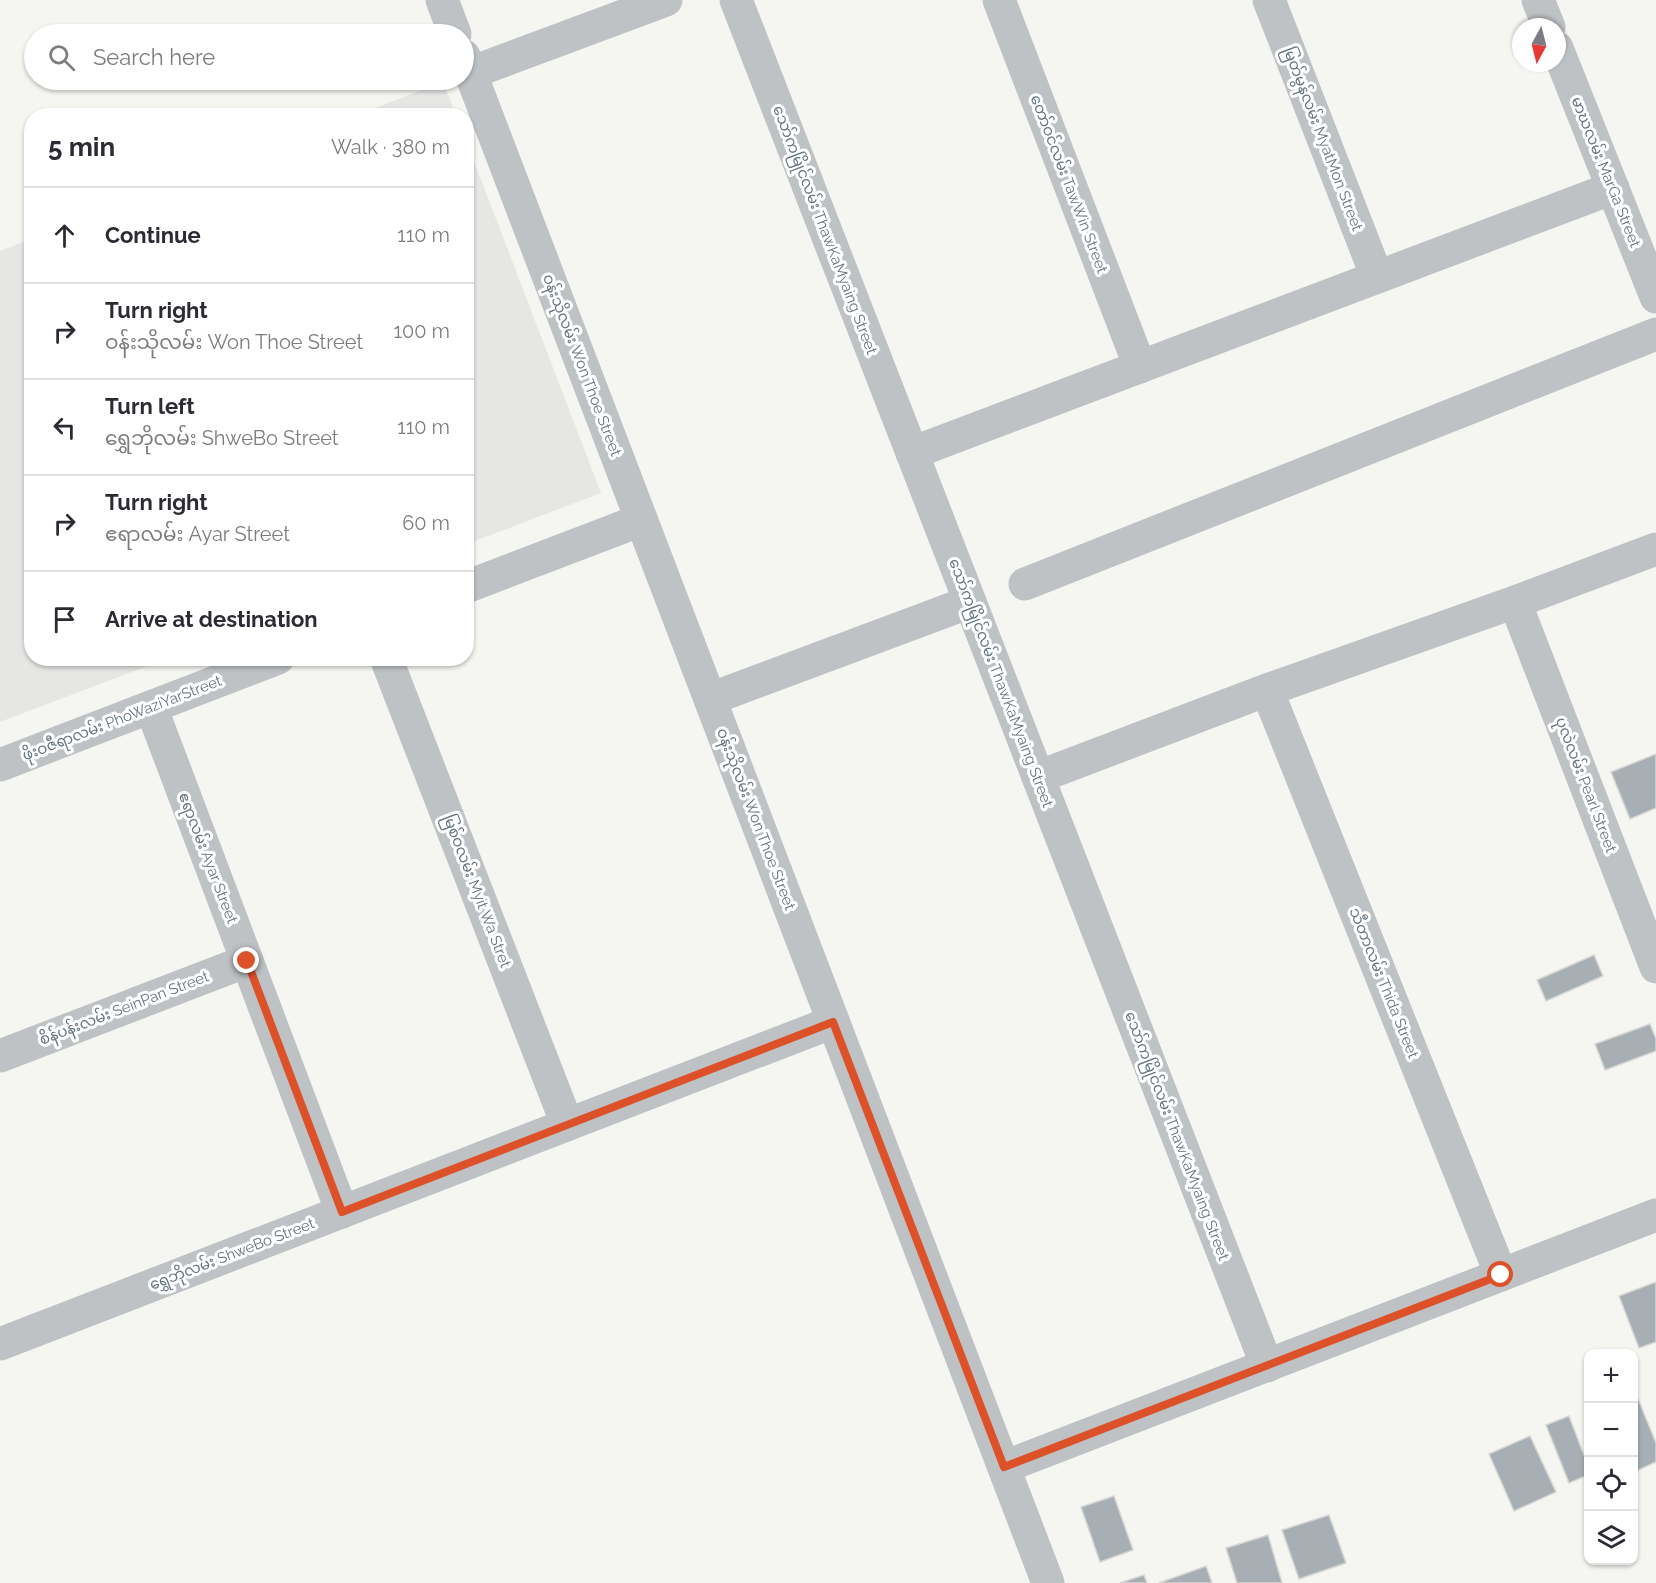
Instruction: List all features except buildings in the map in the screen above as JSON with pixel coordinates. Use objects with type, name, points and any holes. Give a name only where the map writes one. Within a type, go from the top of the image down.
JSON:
[{"type":"street","points":[[442,0],[451,24]]},
{"type":"street","points":[[474,62],[666,0]]},
{"type":"street","name":"သော်ကမြိုင်လမ်း ThawKaMyaing Street","points":[[736,0],[1267,1366]]},
{"type":"street","name":"တော်ဝင်လမ်း TawWin Street","points":[[999,0],[1140,367]]},
{"type":"street","name":"မြတ်မွန်လမ်း MyatMon Street","points":[[1269,0],[1377,277]]},
{"type":"street","points":[[1538,0],[1545,18]]},
{"type":"street","name":"မာဃလမ်း MarGa Street","points":[[1566,70],[1656,297]]},
{"type":"street","name":"ဝန်းသိုလမ်း Won Thoe Street","points":[[474,82],[1048,1583]]},
{"type":"street","points":[[912,453],[1613,188]]},
{"type":"street","points":[[1025,584],[1656,334]]},
{"type":"street","points":[[474,584],[641,520]]},
{"type":"street","points":[[1038,777],[1267,690],[1656,549]]},
{"type":"street","points":[[710,699],[970,602]]},
{"type":"street","name":"ပုလဲလမ်း Pearl Street","points":[[1515,602],[1656,967]]},
{"type":"street","name":"ဖိုးဝဇီရာလမ်း PhoWaziYarStreet","points":[[0,765],[257,666]]},
{"type":"street","name":"မြစ်ဝလမ်း Myit Wa Stret","points":[[389,666],[567,1125]]},
{"type":"street","name":"သီတာလမ်း Thida Street","points":[[1267,690],[1501,1275]]},
{"type":"street","name":"ဧရာလမ်း Ayar Street","points":[[151,707],[342,1212]]},
{"type":"street","name":"စိန်ပန်းလမ်း SeinPan Street","points":[[0,1056],[247,961]]},
{"type":"street","name":"ရွှေဘိုလမ်း ShweBo Street","points":[[0,1344],[833,1022]]},
{"type":"street","points":[[1004,1467],[1656,1215]]},
{"type":"shaded area","points":[[422,90],[446,90],[453,108],[374,108]]},
{"type":"shaded area","points":[[474,161],[601,493],[474,541]]},
{"type":"shaded area","points":[[24,242],[24,666],[148,666],[0,722],[0,251]]},
{"type":"route","points":[[247,961],[342,1212],[833,1022],[1004,1467],[1501,1275]]}]
